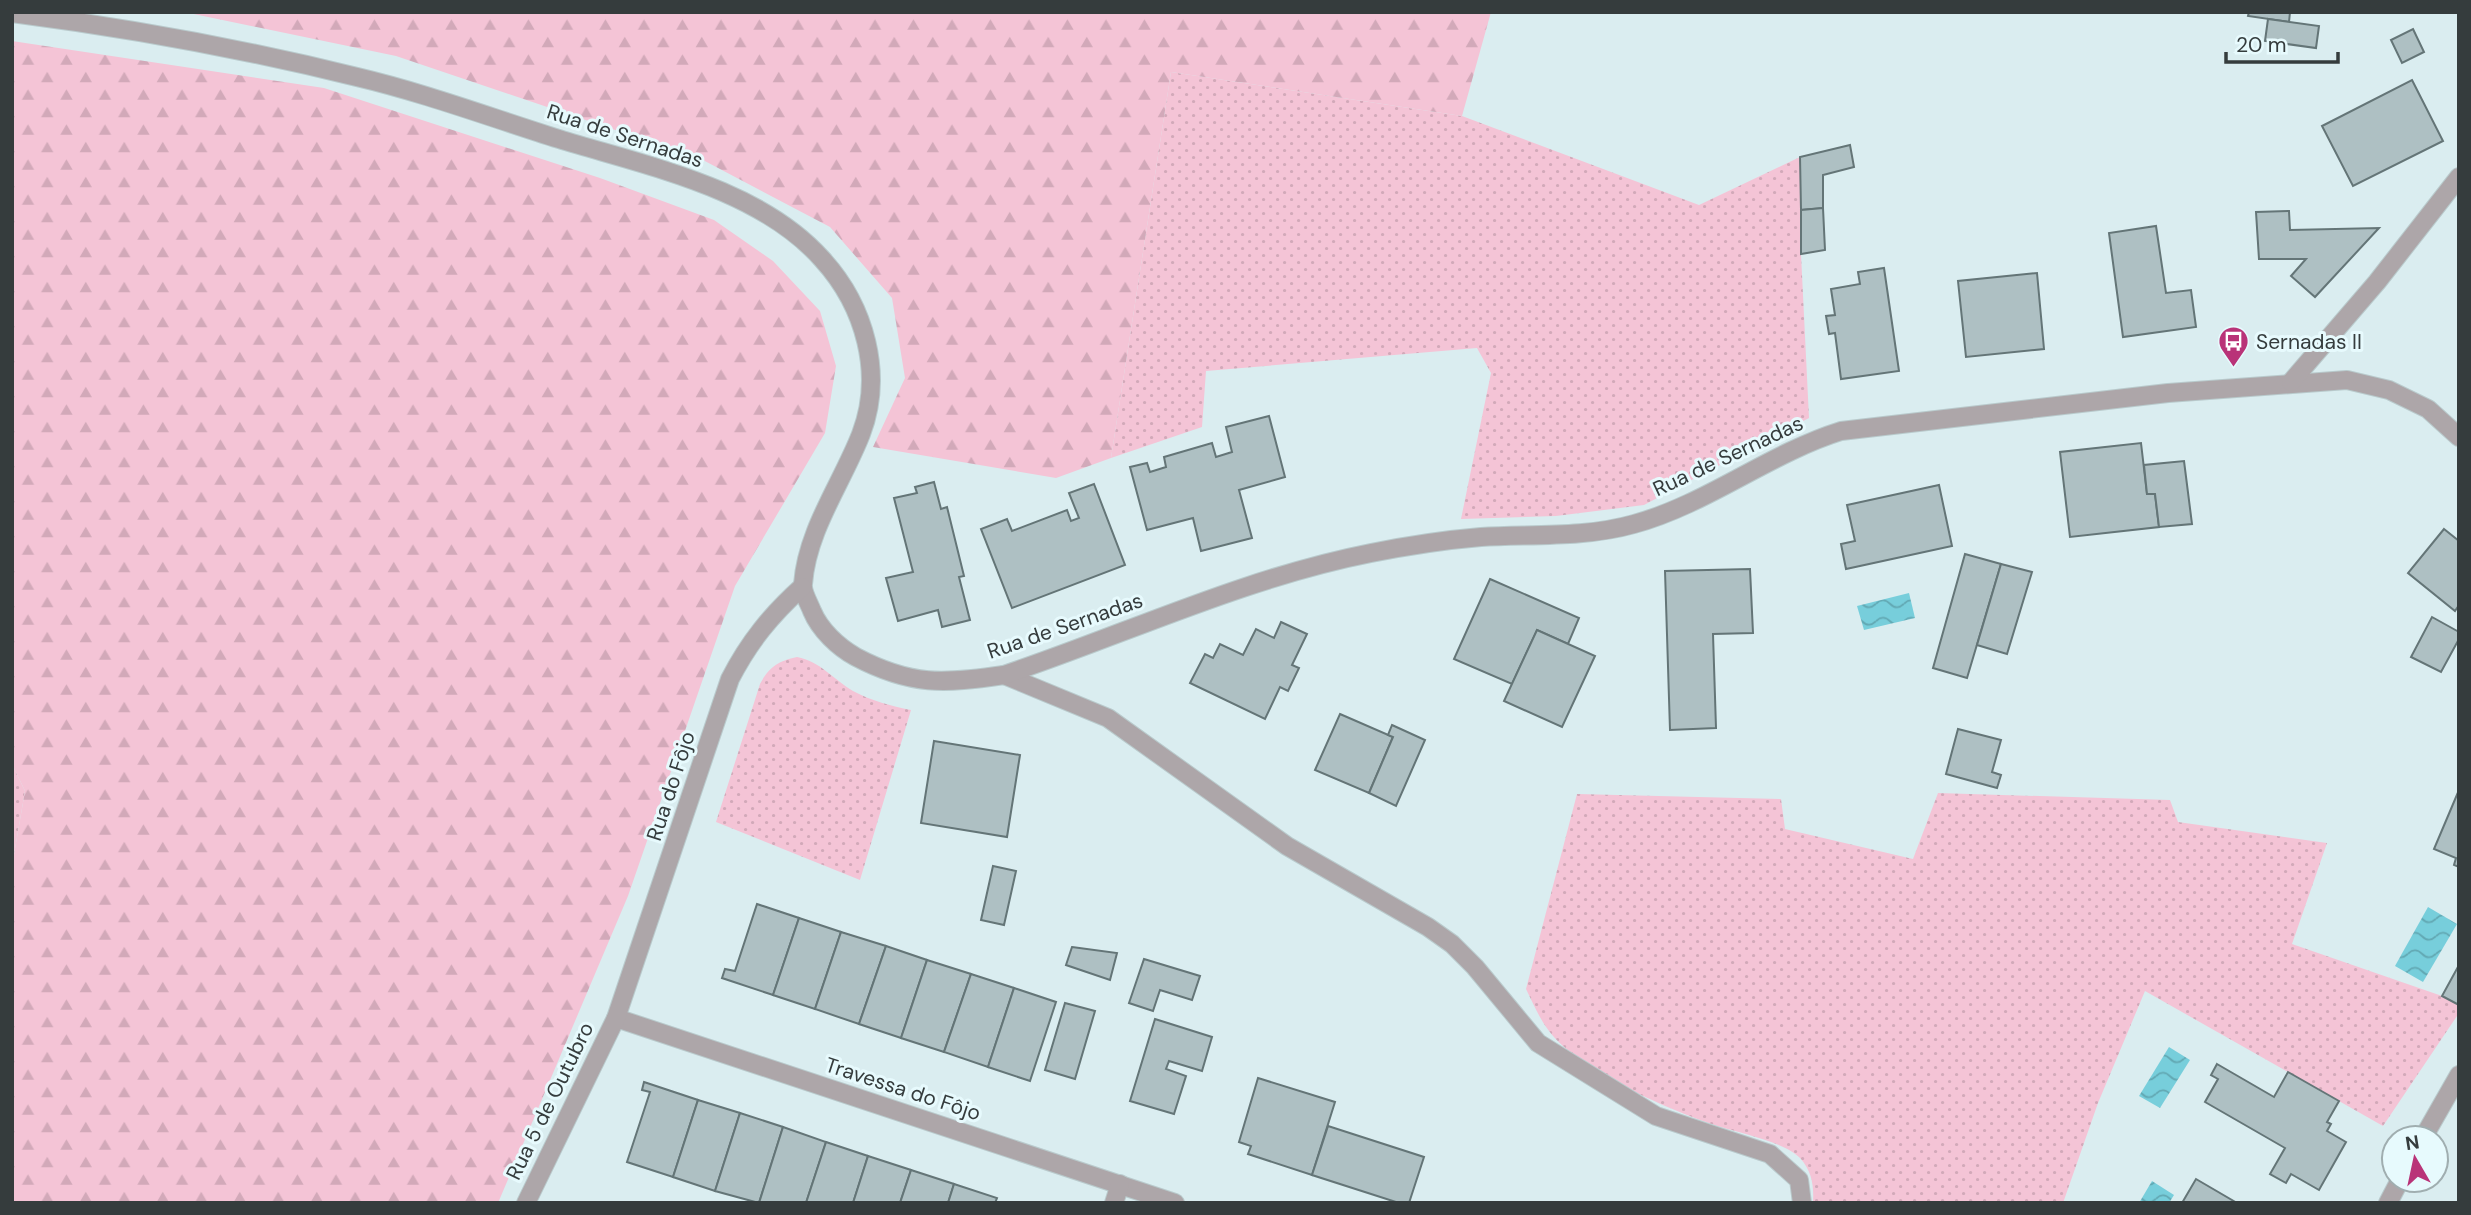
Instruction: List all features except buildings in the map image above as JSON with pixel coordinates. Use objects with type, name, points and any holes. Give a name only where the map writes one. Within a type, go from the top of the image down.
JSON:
[{"type":"street","name":"Rua de Sernadas","points":[[12,13],[209,45],[360,77],[679,174],[740,201],[786,228],[822,259],[853,303],[868,342],[873,381],[862,432],[818,523],[802,587],[818,625],[846,652],[888,674],[921,681],[964,681],[1004,675],[1281,575],[1371,553],[1478,537],[1581,532],[1633,525],[1684,506],[1802,444],[1841,431],[1897,422],[2291,382],[2347,380],[2389,390],[2428,409],[2459,437]]},
{"type":"street","points":[[2291,382],[2377,282],[2459,177]]},
{"type":"street","name":"Rua do Fôjo","points":[[615,1018],[730,679],[749,643],[771,616],[802,587]]},
{"type":"street","points":[[1004,675],[1108,718],[1287,846],[1428,927],[1475,967],[1538,1043],[1656,1116],[1770,1154],[1799,1180],[1802,1203]]},
{"type":"street","name":"Travessa do Fôjo","points":[[615,1018],[1175,1203]]},
{"type":"street","name":"Rua 5 de Outubro","points":[[526,1203],[615,1018]]},
{"type":"street","points":[[2432,1124],[2459,1074]]},
{"type":"street","points":[[1114,1203],[1120,1184]]},
{"type":"green space","points":[[184,12],[1491,12],[1462,116],[1171,72],[1111,458],[1056,478],[873,447],[905,378],[892,298],[830,227],[701,159],[396,56]]},
{"type":"green space","points":[[12,41],[324,88],[600,178],[714,220],[773,261],[820,311],[836,366],[825,433],[735,586],[628,896],[498,1203],[12,1203],[12,866],[25,791],[12,764]]},
{"type":"green space","points":[[1171,72],[1462,116],[1699,205],[1800,157],[1801,254],[1809,418],[1644,505],[1556,516],[1461,519],[1491,373],[1477,348],[1206,371],[1202,427],[1111,458]]},
{"type":"green space","points":[[797,657],[820,667],[860,695],[911,710],[860,880],[716,822],[760,684],[775,666]]},
{"type":"green space","points":[[12,764],[25,791],[12,866]]},
{"type":"green space","points":[[1938,793],[2170,800],[2178,822],[2327,843],[2292,944],[2442,996],[2459,1005],[2459,1013],[2384,1124],[2380,1124],[2145,991],[2098,1103],[2063,1203],[1813,1203],[1810,1173],[1800,1158],[1774,1143],[1721,1127],[1653,1101],[1604,1075],[1563,1046],[1549,1031],[1526,989],[1577,794],[1781,799],[1785,829],[1913,859]]},
{"type":"water","points":[[1909,593],[1915,618],[1864,630],[1857,606]]},
{"type":"water","points":[[2428,907],[2457,924],[2423,982],[2395,966]]},
{"type":"water","points":[[2169,1047],[2190,1060],[2160,1108],[2139,1096]]},
{"type":"water","points":[[2152,1181],[2174,1195],[2169,1203],[2139,1203]]},
{"type":"place","name":"Sernadas II","points":[[2233,369]]}]
